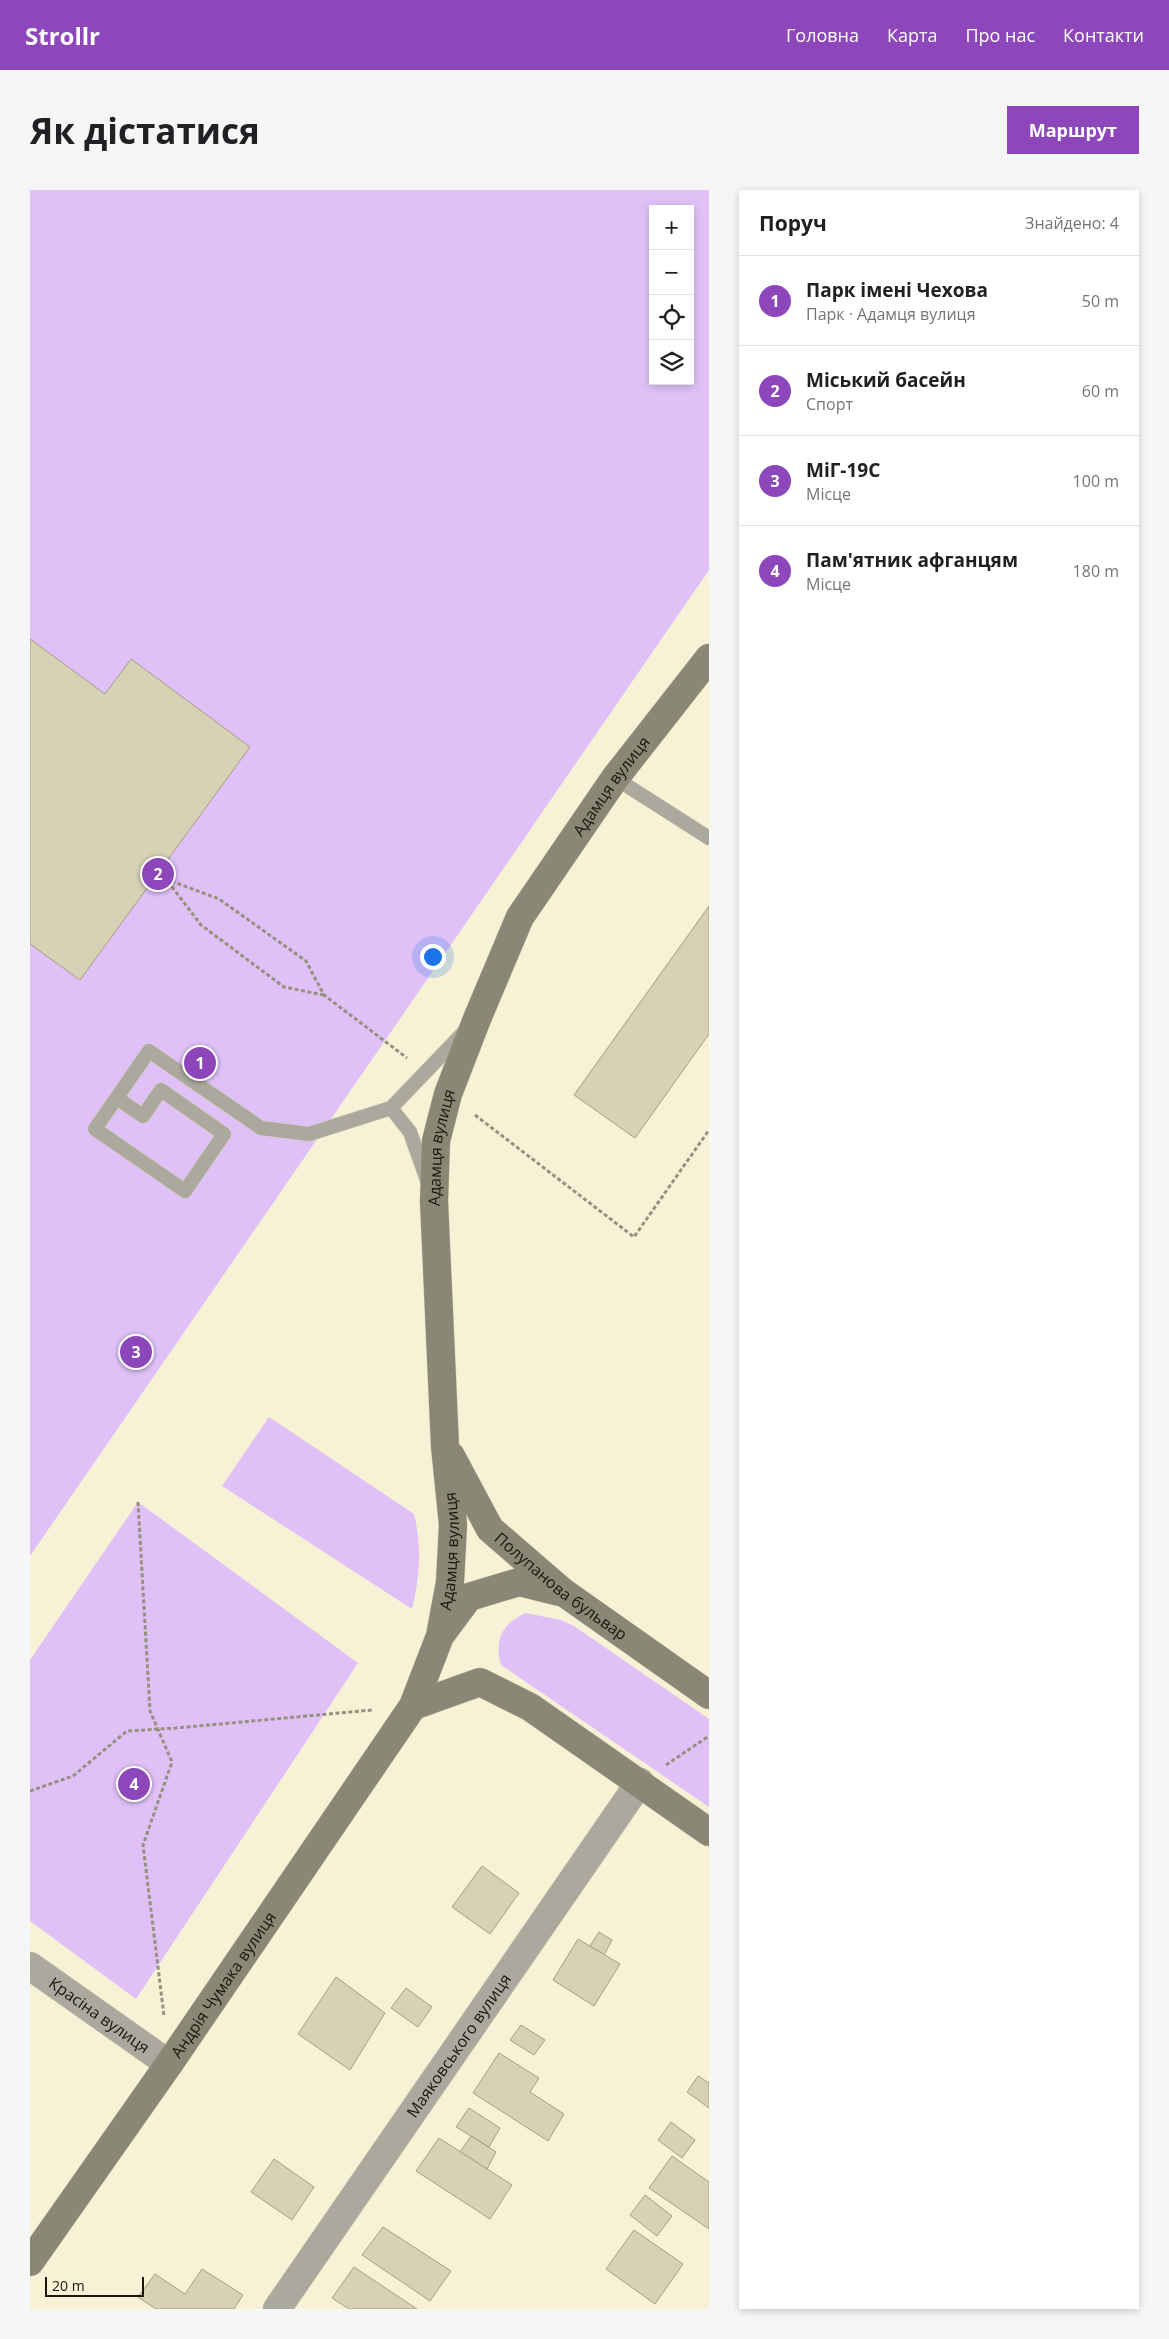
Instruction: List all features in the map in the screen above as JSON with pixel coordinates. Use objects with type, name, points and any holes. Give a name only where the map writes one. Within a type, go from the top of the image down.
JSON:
[{"type":"street","name":"Адамця вулиця","points":[[413,1706],[440,1636],[450,1582],[453,1525],[446,1446],[434,1200],[436,1141],[448,1094],[476,1019],[520,917],[615,778],[709,658]]},
{"type":"street","name":"Полупанова бульвар","points":[[446,1446],[490,1529],[563,1592],[709,1695]]},
{"type":"street","points":[[440,1636],[469,1597],[518,1582],[563,1592]]},
{"type":"street","points":[[413,1706],[480,1682],[530,1707],[709,1832]]},
{"type":"street","name":"Андрія Чумака вулиця","points":[[30,2262],[169,2064],[413,1706]]},
{"type":"street","name":"Маяковського вулиця","points":[[277,2309],[640,1782]]},
{"type":"street","name":"Красіна вулиця","points":[[30,1966],[169,2064]]},
{"type":"lane","points":[[615,778],[709,838]]},
{"type":"lane","points":[[117,1098],[143,1116],[161,1090],[224,1134],[184,1191],[95,1129],[149,1051],[261,1128],[309,1134],[391,1108],[476,1019]]},
{"type":"lane","points":[[391,1108],[410,1132],[434,1200]]},
{"type":"path","points":[[158,874],[166,879],[219,899],[306,961],[324,994],[426,1073]]},
{"type":"path","points":[[166,879],[201,925],[284,987],[324,994]]},
{"type":"path","points":[[448,1094],[634,1237],[709,1130]]},
{"type":"path","points":[[138,1502],[150,1711],[172,1762],[143,1845],[169,2064]]},
{"type":"path","points":[[30,1791],[73,1776],[128,1730],[158,1729],[413,1706]]},
{"type":"path","points":[[640,1782],[709,1736]]},
{"type":"shaded area","points":[[30,190],[709,190],[709,570],[30,1556]]},
{"type":"shaded area","points":[[269,1417],[414,1514],[417,1526],[419,1562],[412,1609],[222,1486]]},
{"type":"shaded area","points":[[138,1502],[358,1663],[136,1999],[30,1921],[30,1660]]},
{"type":"shaded area","points":[[525,1613],[561,1620],[574,1626],[709,1719],[709,1807],[501,1665],[499,1640],[505,1628],[517,1617]]},
{"type":"building","points":[[30,639],[105,694],[131,659],[250,747],[80,980],[30,944]]},
{"type":"building","points":[[709,906],[709,1034],[635,1138],[574,1095]]},
{"type":"building","points":[[482,1866],[519,1893],[490,1934],[452,1907]]},
{"type":"building","points":[[599,1932],[612,1940],[604,1955],[590,1946]]},
{"type":"building","points":[[578,1939],[620,1964],[594,2006],[553,1980]]},
{"type":"building","points":[[336,1977],[385,2013],[350,2070],[298,2034]]},
{"type":"building","points":[[406,1988],[432,2007],[418,2027],[391,2008]]},
{"type":"building","points":[[521,2025],[545,2040],[534,2055],[510,2040]]},
{"type":"building","points":[[499,2053],[539,2078],[530,2092],[564,2114],[548,2141],[473,2093]]},
{"type":"building","points":[[698,2076],[709,2083],[709,2108],[687,2092]]},
{"type":"building","points":[[469,2108],[500,2128],[489,2147],[456,2127]]},
{"type":"building","points":[[671,2122],[695,2140],[682,2158],[658,2140]]},
{"type":"building","points":[[471,2136],[496,2152],[487,2169],[460,2152]]},
{"type":"building","points":[[439,2138],[512,2185],[490,2219],[416,2171]]},
{"type":"building","points":[[672,2156],[709,2182],[709,2229],[649,2188]]},
{"type":"building","points":[[274,2159],[314,2187],[292,2220],[251,2192]]},
{"type":"building","points":[[645,2195],[672,2216],[657,2236],[630,2215]]},
{"type":"building","points":[[383,2227],[451,2271],[430,2301],[362,2255]]},
{"type":"building","points":[[634,2230],[683,2264],[655,2304],[606,2269]]},
{"type":"building","points":[[354,2267],[417,2309],[349,2309],[332,2298]]},
{"type":"building","points":[[202,2269],[243,2295],[234,2309],[156,2309],[138,2297],[155,2274],[185,2294]]},
{"type":"place","name":"Міський басейн","points":[[158,874]]},
{"type":"place","name":"Парк імені Чехова","points":[[200,1063]]},
{"type":"place","name":"МіГ-19С","points":[[136,1352]]},
{"type":"place","name":"Пам'ятник афганцям","points":[[134,1784]]}]
